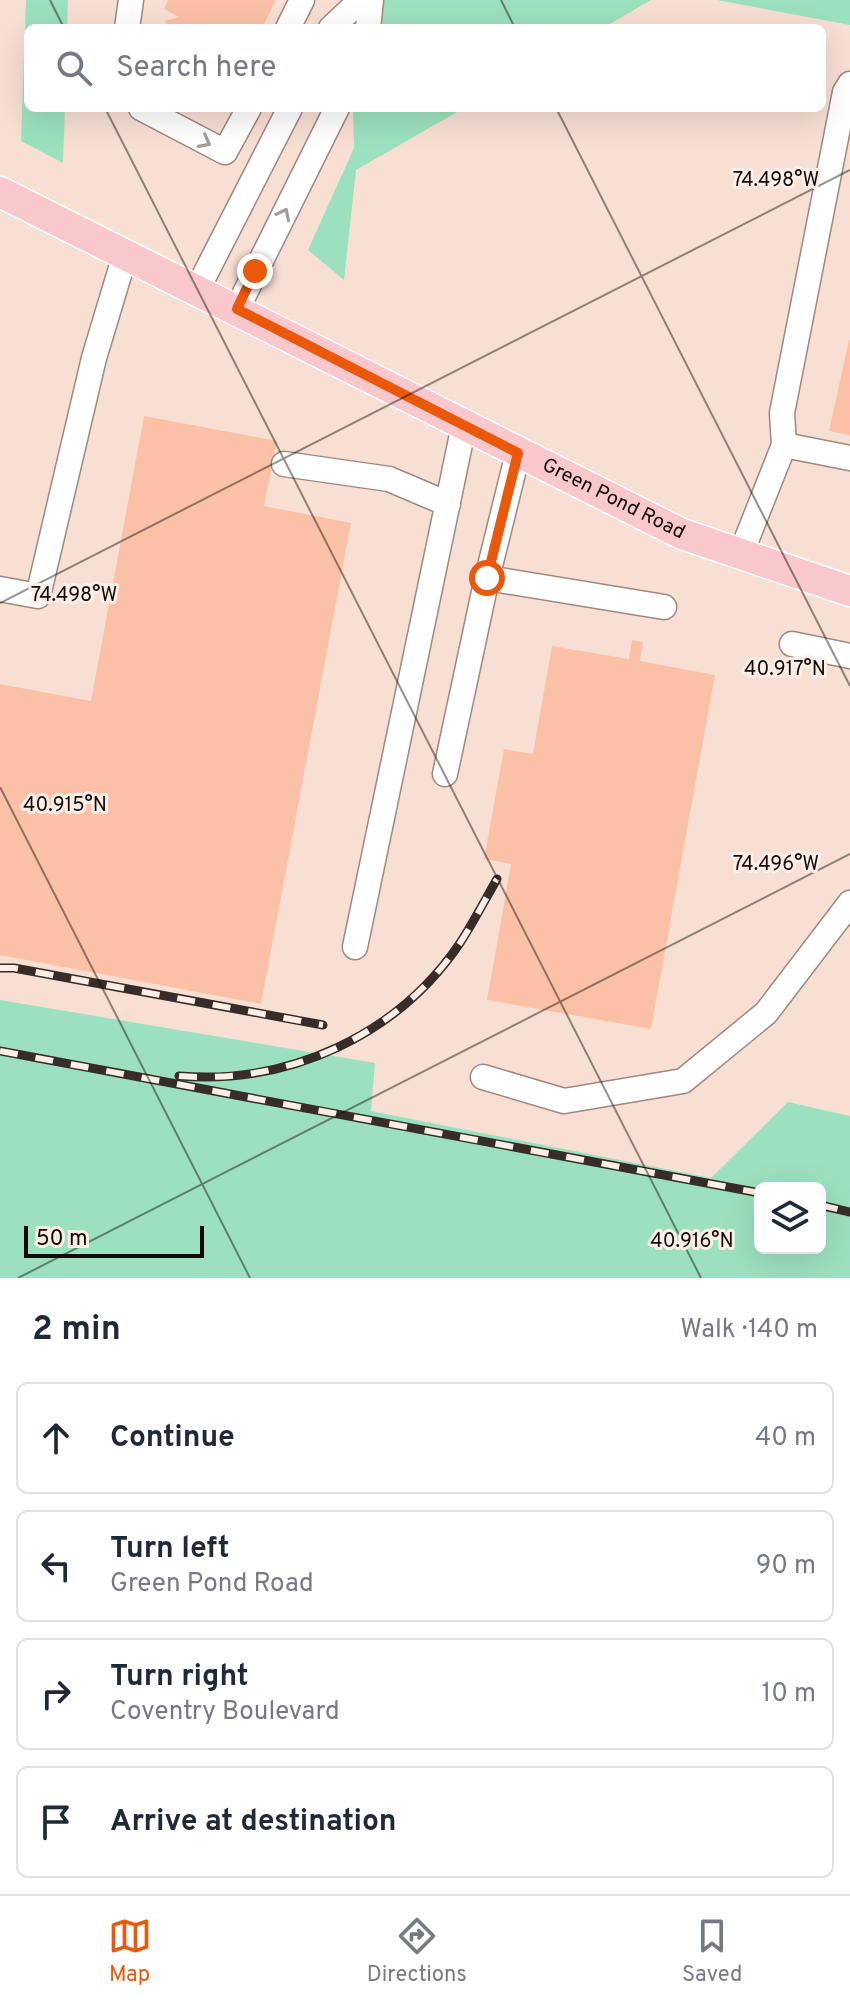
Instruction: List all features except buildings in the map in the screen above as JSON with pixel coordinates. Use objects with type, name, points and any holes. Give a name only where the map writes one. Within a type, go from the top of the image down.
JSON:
[{"type":"main road","name":"Green Pond Road","points":[[0,192],[682,534],[850,591]]},
{"type":"street","points":[[128,24],[131,0]]},
{"type":"street","points":[[290,24],[302,0]]},
{"type":"street","points":[[335,24],[361,0]]},
{"type":"street","points":[[368,24],[371,0]]},
{"type":"street","points":[[740,556],[784,445],[782,413],[845,92],[850,84]]},
{"type":"street","points":[[149,112],[225,152],[247,112]]},
{"type":"street","points":[[197,290],[288,112]]},
{"type":"street","points":[[237,309],[335,112]]},
{"type":"street","points":[[0,589],[38,596],[94,358],[125,255]]},
{"type":"street","points":[[355,947],[464,425]]},
{"type":"street","points":[[784,445],[850,458]]},
{"type":"street","points":[[445,774],[487,578],[518,453]]},
{"type":"street","points":[[284,464],[389,479],[448,504]]},
{"type":"street","points":[[487,578],[664,607]]},
{"type":"street","points":[[792,644],[850,656]]},
{"type":"street","points":[[483,1077],[564,1101],[683,1081],[766,1013],[850,903]]},
{"type":"green space","points":[[26,0],[68,0],[67,24],[25,24]]},
{"type":"green space","points":[[347,0],[651,0],[610,24],[349,24]]},
{"type":"green space","points":[[717,0],[850,0],[850,25]]},
{"type":"green space","points":[[24,56],[24,112],[65,112],[63,163],[21,141]]},
{"type":"green space","points":[[353,112],[457,112],[356,170],[344,280],[308,250],[354,148]]},
{"type":"green space","points":[[0,1000],[375,1063],[371,1111],[711,1178],[788,1102],[850,1116],[850,1278],[0,1278]]},
{"type":"railway","points":[[179,1076],[220,1077],[261,1072],[300,1062],[338,1047],[373,1028],[405,1004],[435,975],[460,943],[497,879]]},
{"type":"railway","points":[[0,968],[14,968],[323,1025]]},
{"type":"railway","points":[[0,1051],[754,1192]]},
{"type":"railway","points":[[826,1206],[850,1212]]},
{"type":"route","points":[[255,271],[237,309],[518,453],[487,578]]}]
